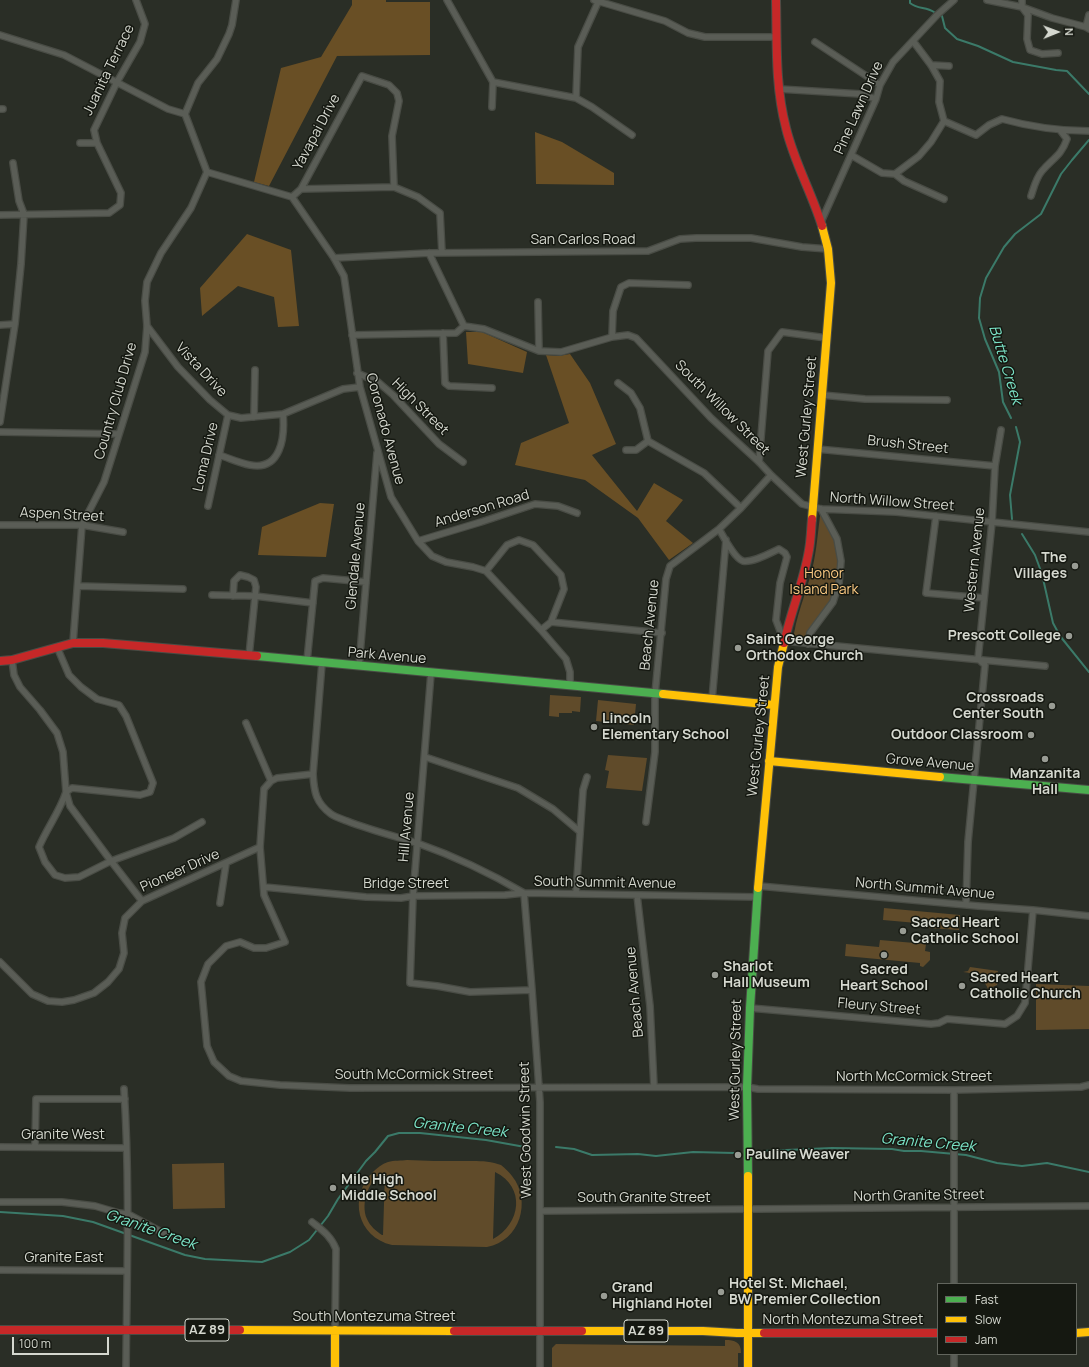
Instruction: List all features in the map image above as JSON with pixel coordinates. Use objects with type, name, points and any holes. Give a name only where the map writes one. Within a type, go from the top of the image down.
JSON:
[{"type":"main road","name":"West Gurley Street","points":[[748,1367],[749,1209],[747,1087],[750,1008],[758,897],[778,667],[805,569],[809,549],[828,338],[831,283],[828,249],[821,222],[790,145],[783,117],[779,89],[776,0]]},
{"type":"main road","name":"Park Avenue","points":[[0,661],[12,660],[73,643],[103,643],[774,705]]},
{"type":"main road","name":"Grove Avenue","points":[[769,761],[1089,790]]},
{"type":"main road","name":"South Montezuma Street","points":[[0,1330],[703,1331],[749,1333]]},
{"type":"main road","points":[[335,1330],[335,1367]]},
{"type":"main road","points":[[1077,1333],[1089,1332]]},
{"type":"main road","name":"North Montezuma Street","points":[[749,1333],[937,1333]]},
{"type":"street","name":"Juanita Terrace","points":[[24,214],[109,213],[120,205],[121,193],[96,142],[94,130],[116,82],[140,42],[145,24],[136,0]]},
{"type":"street","points":[[236,0],[229,34],[217,59],[198,83],[185,114],[207,172],[292,197]]},
{"type":"street","points":[[447,0],[493,82],[492,107]]},
{"type":"street","points":[[576,98],[578,47],[597,0],[665,20],[688,33],[706,37],[777,37]]},
{"type":"street","name":"Pine Lawn Drive","points":[[821,222],[876,99],[880,85],[893,62],[937,15],[954,0]]},
{"type":"street","points":[[987,0],[1022,7],[1052,18],[1087,28],[1089,15]]},
{"type":"street","points":[[1022,0],[1022,7],[1028,15],[1027,40],[1030,50],[1042,54],[1058,53]]},
{"type":"street","points":[[0,35],[64,55],[168,109],[185,114]]},
{"type":"street","points":[[895,174],[919,156],[931,142],[944,121],[939,102],[940,81],[931,65],[913,41]]},
{"type":"street","points":[[815,42],[880,85]]},
{"type":"street","points":[[931,65],[949,66]]},
{"type":"street","name":"Yavapai Drive","points":[[292,197],[301,189],[362,76],[389,85],[397,93],[399,101],[392,136],[394,187]]},
{"type":"street","points":[[493,82],[576,98],[592,107],[632,135]]},
{"type":"street","points":[[779,89],[861,94],[876,99]]},
{"type":"street","points":[[944,121],[976,135],[989,125],[1002,119],[1024,125],[1060,130],[1089,131]]},
{"type":"street","points":[[1031,196],[1035,182],[1042,170],[1054,160],[1063,149],[1066,139],[1060,130]]},
{"type":"street","points":[[80,143],[96,142]]},
{"type":"street","points":[[851,155],[882,173],[895,174],[904,182],[944,199]]},
{"type":"street","points":[[0,422],[15,324],[22,264],[24,214],[19,201],[13,163]]},
{"type":"street","name":"Country Club Drive","points":[[73,643],[82,525],[104,482],[145,352],[145,301],[147,282],[161,253],[191,208],[207,172]]},
{"type":"street","points":[[301,189],[394,187],[418,197],[440,213],[442,253]]},
{"type":"street","name":"Coronado Avenue","points":[[292,197],[334,258],[344,276],[360,387],[392,497],[418,540],[432,556],[446,562],[486,571]]},
{"type":"street","points":[[0,215],[24,214]]},
{"type":"street","name":"San Carlos Road","points":[[334,258],[429,253],[648,251],[680,239],[696,238],[751,238],[802,247],[828,249]]},
{"type":"street","points":[[429,253],[464,326]]},
{"type":"street","points":[[612,337],[612,311],[621,287],[629,283],[688,285]]},
{"type":"street","points":[[352,335],[456,333],[464,326],[484,328],[539,351],[538,302]]},
{"type":"street","points":[[0,325],[15,324]]},
{"type":"street","name":"Vista Drive","points":[[146,326],[178,367],[210,400],[228,415],[241,418],[283,414],[343,389],[360,387]]},
{"type":"street","points":[[759,462],[768,351],[782,332],[828,338]]},
{"type":"street","points":[[443,333],[445,383],[449,386],[492,388]]},
{"type":"street","name":"South Willow Street","points":[[539,351],[561,352],[612,337],[628,335],[636,338],[711,418],[802,504],[812,507]]},
{"type":"street","points":[[254,417],[255,370]]},
{"type":"street","name":"High Street","points":[[358,373],[378,382],[393,395],[439,444],[463,462]]},
{"type":"street","points":[[618,383],[631,394],[640,408],[648,441],[704,473],[741,508]]},
{"type":"street","points":[[822,396],[865,399],[947,400]]},
{"type":"street","points":[[219,455],[251,465],[266,464],[277,457],[284,430],[283,414]]},
{"type":"street","name":"Loma Drive","points":[[208,506],[228,415]]},
{"type":"street","name":"Western Avenue","points":[[966,905],[968,842],[985,665],[978,659],[992,522],[995,466],[1001,430]]},
{"type":"street","points":[[0,432],[119,434]]},
{"type":"street","points":[[626,450],[636,450],[648,441]]},
{"type":"street","name":"Glendale Avenue","points":[[359,666],[378,448]]},
{"type":"street","name":"Brush Street","points":[[817,449],[995,466]]},
{"type":"street","name":"Beach Avenue","points":[[646,822],[655,752],[655,694],[666,579],[670,566],[719,529],[741,508],[771,475]]},
{"type":"street","name":"Anderson Road","points":[[418,540],[536,504],[558,506],[577,513]]},
{"type":"street","name":"North Willow Street","points":[[812,507],[821,509],[868,510],[936,516],[1089,532]]},
{"type":"street","points":[[808,644],[810,632],[833,602],[839,583],[841,561],[837,539],[821,509]]},
{"type":"street","points":[[936,516],[926,593],[984,598]]},
{"type":"street","name":"Aspen Street","points":[[0,525],[82,525],[123,532]]},
{"type":"street","points":[[719,529],[737,557],[743,561],[757,559],[779,549],[785,553],[787,557],[780,583],[776,620],[784,641],[1045,666]]},
{"type":"street","points":[[541,630],[550,622],[564,589],[561,575],[533,545],[519,540],[507,545],[486,571],[566,659],[570,672],[570,686]]},
{"type":"street","points":[[712,700],[726,540]]},
{"type":"street","points":[[233,596],[234,581],[240,575],[254,580],[256,587],[249,656]]},
{"type":"street","points":[[307,661],[315,581],[323,578],[366,582]]},
{"type":"street","points":[[78,586],[183,589]]},
{"type":"street","points":[[212,596],[255,596],[313,602]]},
{"type":"street","points":[[550,622],[662,632]]},
{"type":"street","points":[[57,647],[69,675],[97,699],[119,705],[126,716],[153,783],[150,792],[140,796],[72,788],[66,792],[63,802],[39,847],[45,862],[55,875],[65,878],[79,877],[111,861],[174,838],[202,822]]},
{"type":"street","points":[[12,660],[14,675],[20,687],[57,733],[63,752],[66,792],[70,806],[142,901]]},
{"type":"street","points":[[264,887],[260,847],[264,789],[278,778],[313,774],[322,663]]},
{"type":"street","name":"Hill Avenue","points":[[431,673],[413,896],[410,983],[470,992],[532,990]]},
{"type":"street","points":[[246,723],[271,782]]},
{"type":"street","points":[[425,757],[518,788],[553,810],[579,831]]},
{"type":"street","name":"South Summit Avenue","points":[[313,774],[314,790],[320,803],[332,815],[362,827],[417,844],[471,864],[524,893],[758,897]]},
{"type":"street","points":[[576,893],[579,831],[583,790],[587,777]]},
{"type":"street","name":"Pioneer Drive","points":[[0,962],[32,994],[48,1001],[62,1002],[94,993],[108,982],[119,969],[124,953],[122,933],[125,918],[142,901],[226,864],[260,847]]},
{"type":"street","points":[[220,903],[226,864]]},
{"type":"street","name":"North Summit Avenue","points":[[759,886],[1089,916]]},
{"type":"street","name":"Bridge Street","points":[[264,887],[366,897],[402,898],[413,896],[505,895],[524,893]]},
{"type":"street","name":"South McCormick Street","points":[[264,887],[264,895],[285,942],[266,948],[254,948],[240,942],[226,946],[208,964],[202,982],[207,1046],[214,1062],[229,1076],[241,1081],[350,1088],[747,1087]]},
{"type":"street","name":"West Goodwin Street","points":[[524,893],[539,1087],[540,1367]]},
{"type":"street","name":"Beach Avenue","points":[[637,895],[650,1006],[654,1087]]},
{"type":"street","name":"Fleury Street","points":[[750,1008],[931,1024],[939,1023],[947,1019],[1005,1024],[1017,1016],[1025,1003],[1033,910]]},
{"type":"street","name":"North McCormick Street","points":[[747,1087],[760,1089],[954,1090],[1081,1087],[1089,1085]]},
{"type":"street","points":[[124,1089],[128,1214],[126,1367]]},
{"type":"street","points":[[954,1090],[954,1283]]},
{"type":"street","points":[[35,1146],[36,1099],[125,1099]]},
{"type":"street","name":"Granite West","points":[[0,1147],[35,1146],[126,1148]]},
{"type":"street","points":[[0,1202],[62,1202],[95,1206],[128,1214],[169,1236]]},
{"type":"street","name":"North Granite Street","points":[[749,1209],[1089,1206]]},
{"type":"street","name":"South Granite Street","points":[[540,1211],[749,1209]]},
{"type":"street","points":[[312,1222],[328,1235],[336,1249],[335,1330]]},
{"type":"street","name":"Granite East","points":[[0,1270],[127,1271]]},
{"type":"street","points":[[954,1355],[954,1367]]},
{"type":"green space","name":"Honor Island Park","points":[[821,509],[837,539],[841,561],[833,602],[810,633],[808,644],[793,642],[798,615],[814,562]]},
{"type":"green space","points":[[550,695],[581,697],[580,712],[572,711],[572,713],[559,713],[559,717],[549,716]]},
{"type":"green space","points":[[598,700],[636,704],[634,725],[596,721]]},
{"type":"green space","points":[[608,755],[647,758],[642,791],[606,788],[609,771],[605,770]]},
{"type":"green space","points":[[884,908],[960,915],[959,930],[928,928],[928,924],[883,920]]},
{"type":"green space","points":[[880,940],[926,944],[925,951],[930,952],[930,960],[923,967],[920,966],[920,963],[845,956],[846,944],[879,947]]},
{"type":"green space","points":[[970,967],[998,971],[995,981],[998,982],[997,985],[988,989],[981,979],[963,972],[968,971]]},
{"type":"green space","points":[[1036,984],[1089,986],[1089,1029],[1036,1030]]},
{"type":"green space","points":[[390,1161],[482,1161],[501,1165],[512,1176],[518,1186],[521,1197],[522,1208],[515,1228],[508,1237],[487,1247],[392,1245],[380,1241],[371,1234],[364,1225],[360,1215],[360,1193],[365,1182],[380,1166]],"holes":[[[385,1172],[383,1235],[382,1235],[368,1222],[365,1213],[365,1199],[370,1185],[379,1175]],[[495,1172],[505,1179],[512,1187],[516,1206],[514,1215],[509,1224],[493,1239]]]},
{"type":"green space","points":[[224,1163],[225,1208],[173,1209],[172,1164]]},
{"type":"green space","points":[[725,1340],[737,1342],[740,1346],[741,1353],[738,1353],[738,1367],[552,1367],[552,1348],[556,1344],[725,1346]]},
{"type":"shaded area","points":[[352,0],[430,2],[430,55],[337,56],[269,186],[254,182],[281,68],[321,57],[352,5]]},
{"type":"shaded area","points":[[535,132],[562,142],[614,173],[614,185],[536,184]]},
{"type":"shaded area","points":[[247,234],[291,250],[299,326],[278,327],[274,297],[238,286],[202,316],[200,288]]},
{"type":"shaded area","points":[[466,332],[482,332],[527,352],[523,373],[468,364]]},
{"type":"shaded area","points":[[570,354],[590,383],[616,444],[592,455],[637,511],[654,483],[683,500],[666,521],[693,543],[669,560],[638,518],[585,480],[515,465],[521,443],[569,423],[546,355],[558,356]]},
{"type":"shaded area","points":[[320,503],[334,504],[326,557],[258,555],[262,527]]},
{"type":"waterway","name":"Butte Creek","points":[[910,0],[910,3],[913,5],[934,12]]},
{"type":"waterway","name":"Butte Creek","points":[[942,16],[945,28],[957,39],[978,46],[1013,62],[1067,71],[1089,94]]},
{"type":"waterway","name":"Butte Creek","points":[[1011,418],[1003,402],[999,372],[985,339],[979,318],[980,298],[986,278],[1004,247],[1015,234],[1041,214],[1061,174],[1089,140]]},
{"type":"waterway","name":"Butte Creek","points":[[1012,519],[1010,495],[1020,442],[1016,427]]},
{"type":"waterway","name":"Butte Creek","points":[[1022,534],[1035,555],[1042,574],[1053,623],[1060,636],[1089,672]]},
{"type":"waterway","name":"Granite Creek","points":[[0,1212],[63,1216],[93,1222],[185,1255],[205,1259],[262,1262],[290,1252],[309,1240],[328,1216],[338,1199],[366,1161],[388,1136],[399,1133],[420,1133],[486,1140],[525,1147]]},
{"type":"waterway","name":"Granite Creek","points":[[556,1147],[574,1149],[592,1155],[638,1154],[656,1156],[693,1152],[734,1153]]},
{"type":"waterway","name":"Granite Creek","points":[[764,1151],[832,1148],[892,1149],[966,1155],[997,1163],[1022,1166],[1047,1163],[1089,1172]]},
{"type":"traffic: fast","points":[[257,656],[663,694]]},
{"type":"traffic: fast","points":[[940,777],[1089,790]]},
{"type":"traffic: fast","points":[[748,1176],[747,1087],[750,1008],[758,888]]},
{"type":"traffic: slow","points":[[812,519],[831,283],[828,249],[822,226]]},
{"type":"traffic: slow","points":[[758,888],[778,667],[784,643]]},
{"type":"traffic: slow","points":[[663,694],[774,705]]},
{"type":"traffic: slow","points":[[769,761],[940,777]]},
{"type":"traffic: slow","points":[[748,1176],[748,1367]]},
{"type":"traffic: slow","points":[[240,1330],[454,1331]]},
{"type":"traffic: slow","points":[[335,1330],[335,1367]]},
{"type":"traffic: slow","points":[[582,1331],[703,1331],[764,1333]]},
{"type":"traffic: slow","points":[[1077,1333],[1089,1332]]},
{"type":"traffic: jam","points":[[776,0],[777,64],[782,112],[789,141],[822,226]]},
{"type":"traffic: jam","points":[[784,643],[807,562],[812,519]]},
{"type":"traffic: jam","points":[[0,661],[12,660],[73,643],[103,643],[257,656]]},
{"type":"traffic: jam","points":[[0,1330],[240,1330]]},
{"type":"traffic: jam","points":[[454,1331],[582,1331]]},
{"type":"traffic: jam","points":[[764,1333],[937,1333]]},
{"type":"place","name":"The Villages","points":[[1075,566]]},
{"type":"place","name":"Prescott College","points":[[1069,636]]},
{"type":"place","name":"Saint George Orthodox Church","points":[[738,648]]},
{"type":"place","name":"Crossroads Center South","points":[[1052,706]]},
{"type":"place","name":"Lincoln Elementary School","points":[[594,727]]},
{"type":"place","name":"Outdoor Classroom","points":[[1031,735]]},
{"type":"place","name":"Manzanita Hall","points":[[1045,759]]},
{"type":"place","name":"Sacred Heart Catholic School","points":[[903,931]]},
{"type":"place","name":"Sacred Heart School","points":[[884,955]]},
{"type":"place","name":"Sharlot Hall Museum","points":[[715,975]]},
{"type":"place","name":"Sacred Heart Catholic Church","points":[[962,986]]},
{"type":"place","name":"Pauline Weaver","points":[[738,1155]]},
{"type":"place","name":"Mile High Middle School","points":[[333,1188]]},
{"type":"place","name":"Hotel St. Michael, BW Premier Collection","points":[[721,1292]]},
{"type":"place","name":"Grand Highland Hotel","points":[[604,1296]]}]
